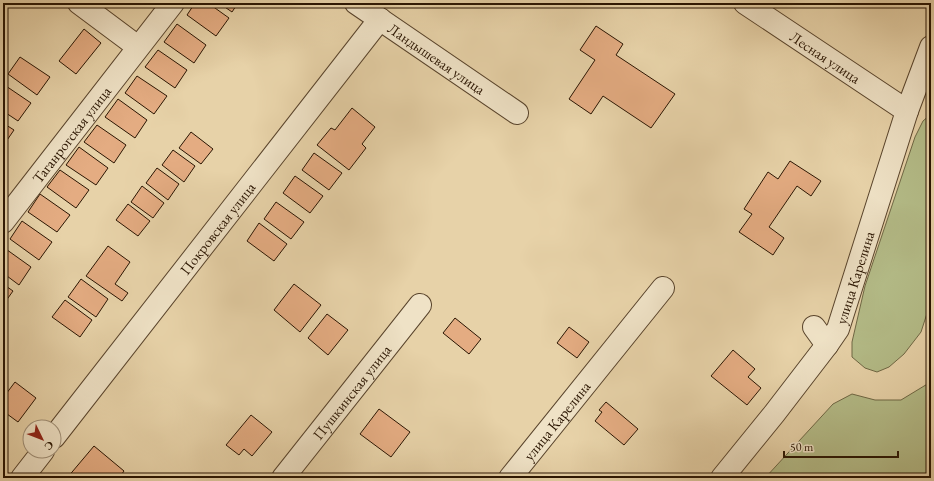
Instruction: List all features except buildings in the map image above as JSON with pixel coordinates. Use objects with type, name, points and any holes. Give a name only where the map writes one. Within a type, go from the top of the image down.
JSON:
[{"type":"street","points":[[79,3],[138,47]]},
{"type":"street","name":"Таганрогская улица","points":[[3,222],[172,3]]},
{"type":"street","name":"Ландышевая улица","points":[[356,3],[517,113]]},
{"type":"street","name":"Лесная улица","points":[[745,3],[907,111]]},
{"type":"street","name":"Покровская улица","points":[[62,427],[380,19]]},
{"type":"street","name":"улица Карелина","points":[[722,478],[774,414],[838,329],[907,111],[931,47]]},
{"type":"street","name":"улица Карелина","points":[[510,478],[664,288]]},
{"type":"street","name":"Пушкинская улица","points":[[283,478],[420,305]]},
{"type":"street","points":[[814,327],[827,345]]},
{"type":"street","points":[[22,478],[37,459]]},
{"type":"green space","points":[[931,114],[931,301],[921,332],[904,354],[889,367],[877,372],[865,368],[852,357],[852,342],[865,286],[915,137],[923,121]]},
{"type":"green space","points":[[931,380],[931,478],[765,478],[833,404],[852,394],[875,400],[901,400],[929,383]]}]
